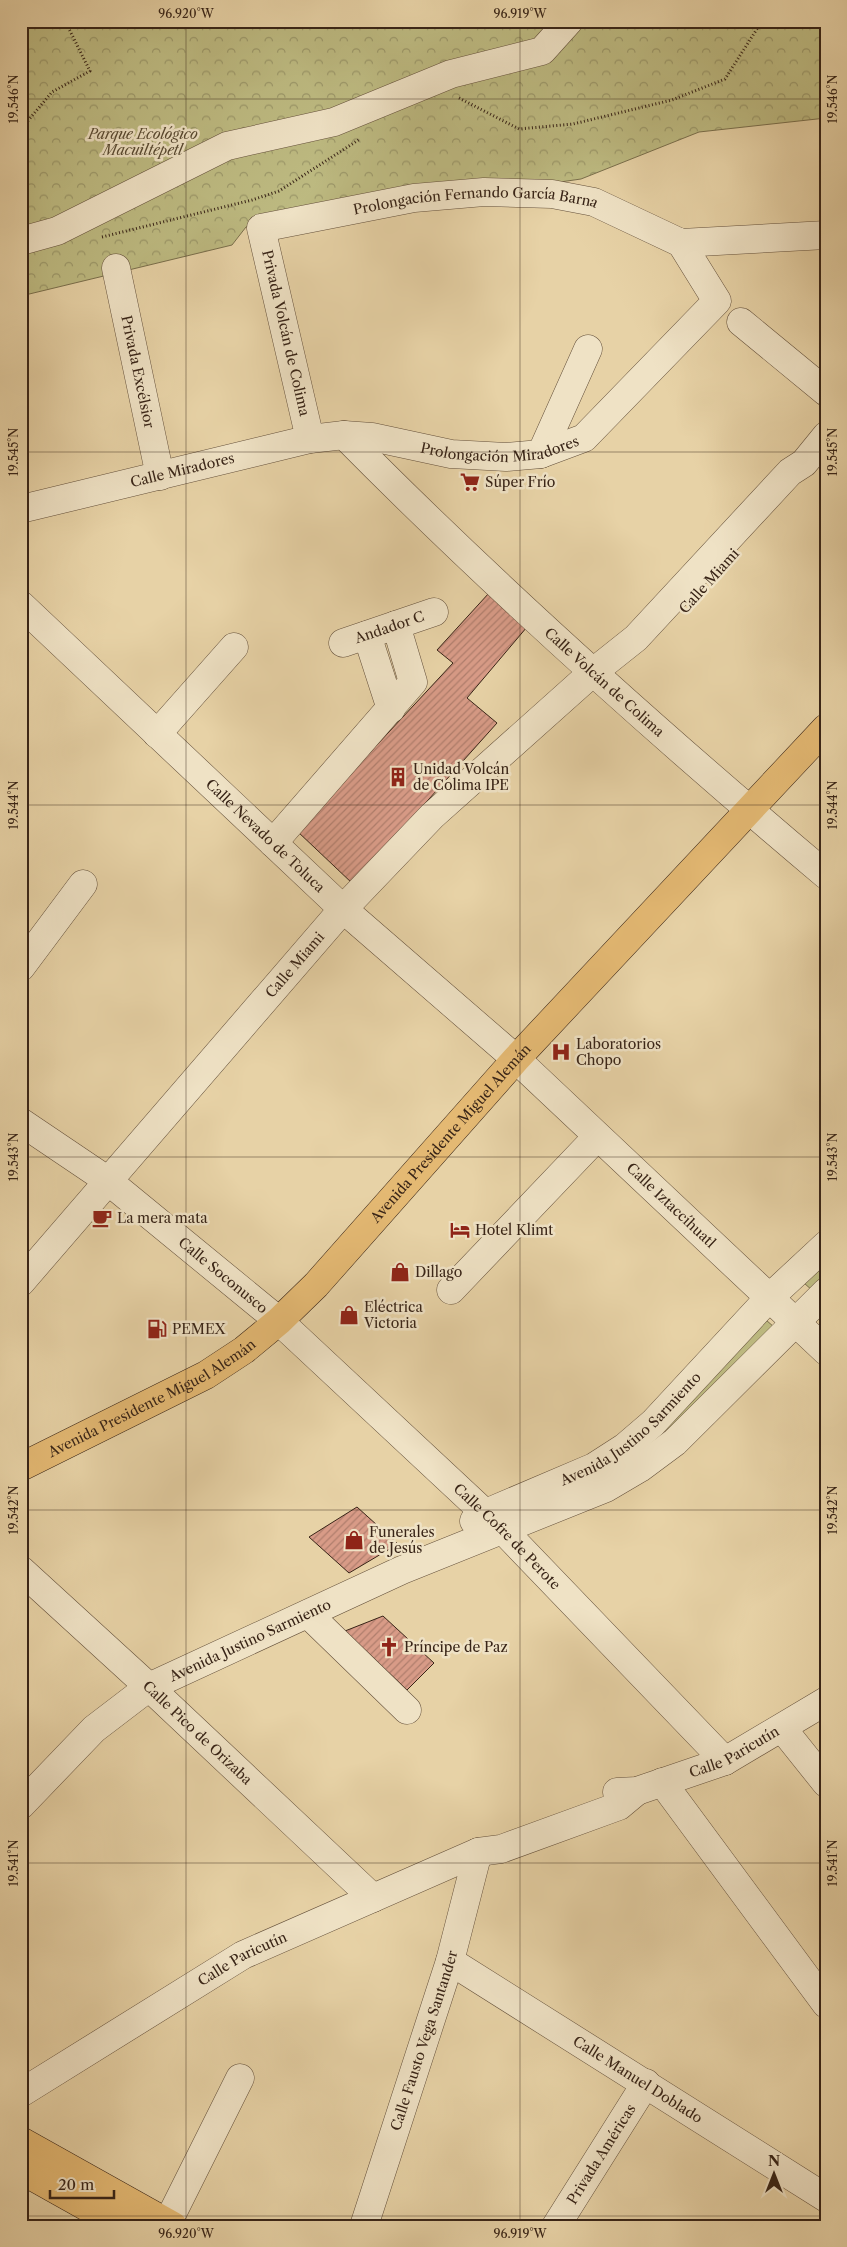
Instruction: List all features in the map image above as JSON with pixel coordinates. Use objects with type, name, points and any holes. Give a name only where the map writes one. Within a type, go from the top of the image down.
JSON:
[{"type":"main road","name":"Avenida Presidente Miguel Alemán","points":[[21,1467],[206,1375],[244,1350],[279,1321],[316,1285],[516,1059],[826,728]]},
{"type":"main road","points":[[21,2141],[169,2225]]},
{"type":"main road","points":[[21,2170],[121,2226]]},
{"type":"street","points":[[21,241],[57,231],[227,146],[334,122],[450,74],[542,51],[570,21]]},
{"type":"street","name":"Prolongación Fernando García Barna","points":[[262,228],[414,198],[484,192],[552,194],[594,202],[681,243]]},
{"type":"street","name":"Privada Volcán de Colima","points":[[262,228],[310,439]]},
{"type":"street","points":[[681,243],[826,235]]},
{"type":"street","name":"Prolongación Miradores","points":[[344,435],[372,437],[450,454],[506,457],[541,454],[584,438],[717,301],[681,243]]},
{"type":"street","name":"Privada Excélsior","points":[[116,268],[160,476]]},
{"type":"street","points":[[741,322],[826,392]]},
{"type":"street","points":[[541,454],[588,349]]},
{"type":"street","name":"Calle Miradores","points":[[21,508],[310,439],[344,435]]},
{"type":"street","name":"Calle Volcán de Colima","points":[[344,435],[390,482],[592,673],[826,875]]},
{"type":"street","name":"Calle Miami","points":[[21,1282],[107,1180],[343,909],[432,816],[592,673],[636,638],[790,472],[804,463],[826,436]]},
{"type":"street","points":[[390,482],[416,446]]},
{"type":"street","name":"Andador C","points":[[391,708],[355,639],[434,612]]},
{"type":"street","name":"Calle Nevado de Toluca","points":[[26,618],[157,734],[343,909],[516,1059]]},
{"type":"street","points":[[273,843],[413,682],[396,625]]},
{"type":"street","points":[[157,734],[234,647]]},
{"type":"street","points":[[21,967],[84,884]]},
{"type":"street","name":"Calle Iztaccíhuatl","points":[[516,1059],[768,1299],[826,1351]]},
{"type":"street","name":"Calle Soconusco","points":[[21,1122],[107,1180],[279,1321]]},
{"type":"street","points":[[451,1290],[597,1137]]},
{"type":"street","name":"Avenida Justino Sarmiento","points":[[21,1805],[94,1729],[149,1687],[402,1570],[594,1467],[625,1447],[653,1423],[768,1299],[826,1245]]},
{"type":"street","name":"Avenida Justino Sarmiento","points":[[495,1521],[606,1488],[640,1468],[675,1442],[826,1292]]},
{"type":"street","name":"Calle Cofre de Perote","points":[[279,1321],[495,1521],[725,1761]]},
{"type":"street","name":"Calle Pico de Orizaba","points":[[21,1570],[149,1687],[372,1898]]},
{"type":"street","points":[[308,1614],[407,1710]]},
{"type":"street","name":"Calle Paricutín","points":[[21,2093],[243,1955],[478,1852],[493,1837],[612,1792],[637,1791],[725,1761],[826,1701]]},
{"type":"street","points":[[782,1728],[826,1782]]},
{"type":"street","points":[[662,1782],[826,2004]]},
{"type":"street","name":"Calle Fausto Vega Santander","points":[[364,2226],[450,1961],[478,1852]]},
{"type":"street","name":"Calle Manuel Doblado","points":[[450,1961],[646,2083],[823,2189]]},
{"type":"street","points":[[169,2225],[240,2078]]},
{"type":"street","name":"Privada Américas","points":[[556,2226],[646,2083]]},
{"type":"path","points":[[21,130],[52,92],[90,71],[65,21]]},
{"type":"path","points":[[452,100],[461,98],[519,129],[573,124],[672,100],[725,79],[762,21]]},
{"type":"path","points":[[98,238],[252,200],[278,191],[364,136]]},
{"type":"green space","name":"Parque Ecológico Macuiltépetl","points":[[21,21],[826,21],[826,118],[699,132],[581,179],[246,227],[232,245],[21,296]]},
{"type":"green space","points":[[826,1262],[826,1279],[813,1291],[804,1283]]},
{"type":"green space","points":[[766,1320],[774,1327],[671,1439],[585,1480]]},
{"type":"building","name":"Unidad Volcán de Colima IPE","points":[[489,593],[527,627],[467,698],[497,723],[353,884],[297,831],[453,663],[437,650]]},
{"type":"building","name":"Funerales de Jesús","points":[[357,1507],[398,1544],[349,1573],[309,1537]]},
{"type":"building","name":"Príncipe de Paz","points":[[383,1616],[434,1663],[407,1690],[345,1631]]},
{"type":"place","name":"Súper Frío","points":[[470,482]]},
{"type":"place","name":"Unidad Volcán de Colima IPE","points":[[398,777]]},
{"type":"place","name":"Laboratorios Chopo","points":[[561,1052]]},
{"type":"place","name":"La mera mata","points":[[102,1218]]},
{"type":"place","name":"Hotel Klimt","points":[[460,1230]]},
{"type":"place","name":"Dillago","points":[[400,1272]]},
{"type":"place","name":"Eléctrica Victoria","points":[[349,1315]]},
{"type":"place","name":"PEMEX","points":[[157,1329]]},
{"type":"place","name":"Funerales de Jesús","points":[[354,1540]]},
{"type":"place","name":"Príncipe de Paz","points":[[389,1647]]}]
